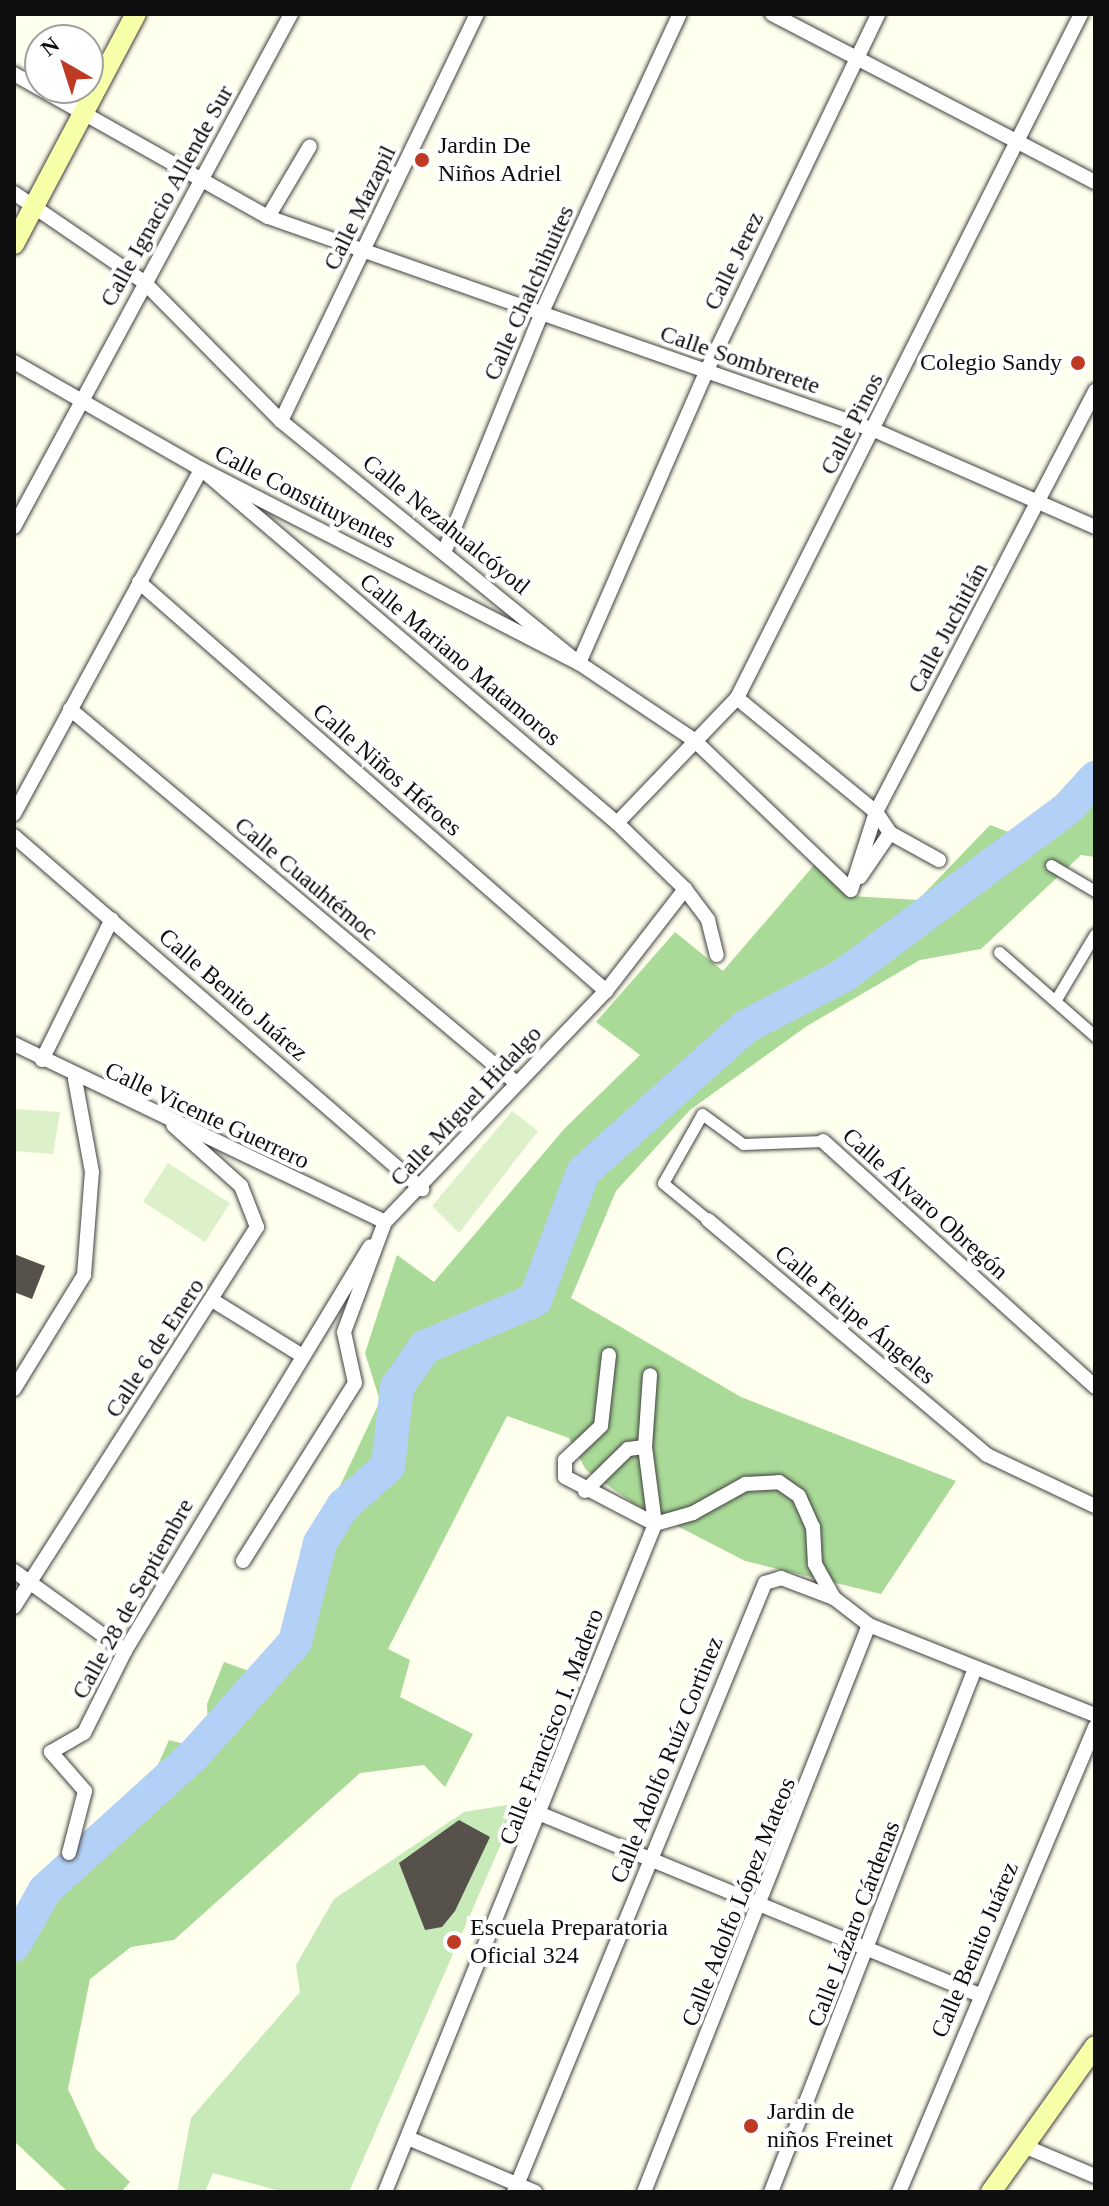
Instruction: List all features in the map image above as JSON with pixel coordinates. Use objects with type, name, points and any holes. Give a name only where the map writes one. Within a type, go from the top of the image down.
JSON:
[{"type":"main road","points":[[14,244],[136,14]]},
{"type":"main road","points":[[991,2192],[1094,2050]]},
{"type":"street","name":"Calle Ignacio Allende Sur","points":[[14,527],[291,14]]},
{"type":"street","name":"Calle Mazapil","points":[[281,421],[477,14]]},
{"type":"street","name":"Calle Chalchihuites","points":[[445,550],[542,312],[680,14]]},
{"type":"street","points":[[772,14],[1018,138],[1095,182]]},
{"type":"street","name":"Calle Jerez","points":[[579,663],[706,372],[878,14]]},
{"type":"street","name":"Calle Pinos","points":[[617,823],[737,698],[1081,14]]},
{"type":"street","name":"Calle Sombrerete","points":[[14,74],[199,183],[268,217],[874,430],[1095,527]]},
{"type":"street","points":[[268,217],[310,146]]},
{"type":"street","name":"Calle Nezahualcóyotl","points":[[14,193],[144,282],[281,421],[445,550],[579,663],[694,740],[851,890]]},
{"type":"street","name":"Calle Constituyentes","points":[[14,362],[201,469],[579,663]]},
{"type":"street","name":"Calle Juchitlán","points":[[851,890],[876,812],[1095,391]]},
{"type":"street","points":[[14,814],[201,469]]},
{"type":"street","name":"Calle Mariano Matamoros","points":[[201,469],[617,823],[685,889],[708,920],[717,955]]},
{"type":"street","name":"Calle Niños Héroes","points":[[139,582],[606,991]]},
{"type":"street","points":[[737,698],[876,812],[890,833],[939,860]]},
{"type":"street","name":"Calle Cuauhtémoc","points":[[70,709],[515,1082]]},
{"type":"street","points":[[851,890],[890,833]]},
{"type":"street","name":"Calle Benito Juárez","points":[[14,836],[422,1189]]},
{"type":"street","points":[[1051,865],[1095,891]]},
{"type":"street","name":"Calle Miguel Hidalgo","points":[[243,1561],[355,1383],[344,1332],[385,1222],[422,1189],[515,1082],[606,991],[685,889]]},
{"type":"street","points":[[42,1060],[112,919]]},
{"type":"street","points":[[1055,1001],[1095,934]]},
{"type":"street","points":[[999,952],[1095,1036]]},
{"type":"street","name":"Calle Vicente Guerrero","points":[[14,1044],[75,1079],[385,1222]]},
{"type":"street","points":[[14,1389],[84,1275],[92,1172],[75,1079]]},
{"type":"street","name":"Calle Álvaro Obregón","points":[[702,1114],[743,1144],[823,1141],[1095,1387]]},
{"type":"street","name":"Calle Felipe Ángeles","points":[[702,1114],[663,1183],[987,1455],[1095,1506]]},
{"type":"street","name":"Calle 6 de Enero","points":[[14,1607],[257,1227],[256,1210],[241,1186],[173,1125]]},
{"type":"street","name":"Calle 28 de Septiembre","points":[[69,1853],[85,1791],[51,1752],[84,1733],[125,1651],[301,1355],[385,1222]]},
{"type":"street","points":[[212,1300],[301,1355]]},
{"type":"street","points":[[609,1355],[601,1426],[565,1460],[565,1477],[585,1491],[655,1524],[745,1484],[779,1482],[799,1496],[813,1527],[815,1564],[834,1598],[869,1625],[974,1671],[1095,1715]]},
{"type":"street","points":[[650,1375],[645,1447],[655,1524]]},
{"type":"street","points":[[585,1491],[628,1449],[645,1447]]},
{"type":"street","name":"Calle Francisco I. Madero","points":[[385,2192],[543,1815],[655,1524]]},
{"type":"street","points":[[14,1571],[125,1651]]},
{"type":"street","name":"Calle Adolfo Ruíz Cortinez","points":[[516,2189],[651,1861],[757,1591],[781,1578],[834,1598]]},
{"type":"street","name":"Calle Adolfo López Mateos","points":[[644,2192],[764,1904],[869,1625]]},
{"type":"street","name":"Calle Lázaro Cárdenas","points":[[771,2192],[869,1951],[974,1671]]},
{"type":"street","name":"Calle Benito Juárez","points":[[899,2192],[1095,1727]]},
{"type":"street","points":[[543,1815],[980,1995]]},
{"type":"street","points":[[408,2138],[516,2189],[535,2192]]},
{"type":"street","points":[[1024,2146],[1095,2176]]},
{"type":"green space","points":[[1095,760],[1095,857],[1081,855],[981,949],[920,960],[807,1026],[690,1110],[616,1191],[571,1298],[741,1397],[956,1481],[881,1594],[745,1561],[633,1503],[586,1470],[569,1438],[507,1416],[388,1649],[410,1660],[400,1697],[473,1734],[445,1787],[424,1765],[360,1773],[174,1940],[131,1947],[90,1979],[68,2089],[96,2149],[130,2182],[121,2192],[68,2192],[14,2141],[14,1966],[40,1915],[125,1839],[169,1740],[188,1745],[208,1728],[207,1704],[224,1662],[269,1678],[290,1637],[314,1541],[380,1401],[365,1353],[397,1255],[434,1282],[565,1128],[640,1055],[596,1022],[675,932],[723,971],[815,864],[851,896],[918,900],[990,825],[1014,834]]},
{"type":"green space","points":[[14,1109],[60,1112],[53,1154],[14,1151]]},
{"type":"green space","points":[[512,1111],[538,1131],[459,1233],[432,1206]]},
{"type":"green space","points":[[168,1163],[230,1203],[205,1242],[143,1202]]},
{"type":"green space","points":[[519,1803],[349,2192],[284,2192],[213,2173],[205,2192],[177,2192],[191,2118],[300,1992],[296,1965],[334,1899],[464,1812]]},
{"type":"building","points":[[14,1254],[45,1266],[32,1299],[14,1292]]},
{"type":"building","points":[[459,1820],[490,1837],[455,1911],[442,1927],[425,1930],[399,1863]]},
{"type":"waterway","points":[[14,1945],[45,1890],[193,1756],[295,1642],[320,1543],[343,1506],[388,1466],[397,1387],[425,1347],[535,1300],[583,1172],[745,1027],[844,975],[1067,809],[1095,778]]},
{"type":"place","name":"Jardin De Niños Adriel","points":[[422,160]]},
{"type":"place","name":"Colegio Sandy","points":[[1078,363]]},
{"type":"place","name":"Escuela Preparatoria Oficial 324","points":[[454,1942]]},
{"type":"place","name":"Jardin de niños Freinet","points":[[751,2126]]}]
